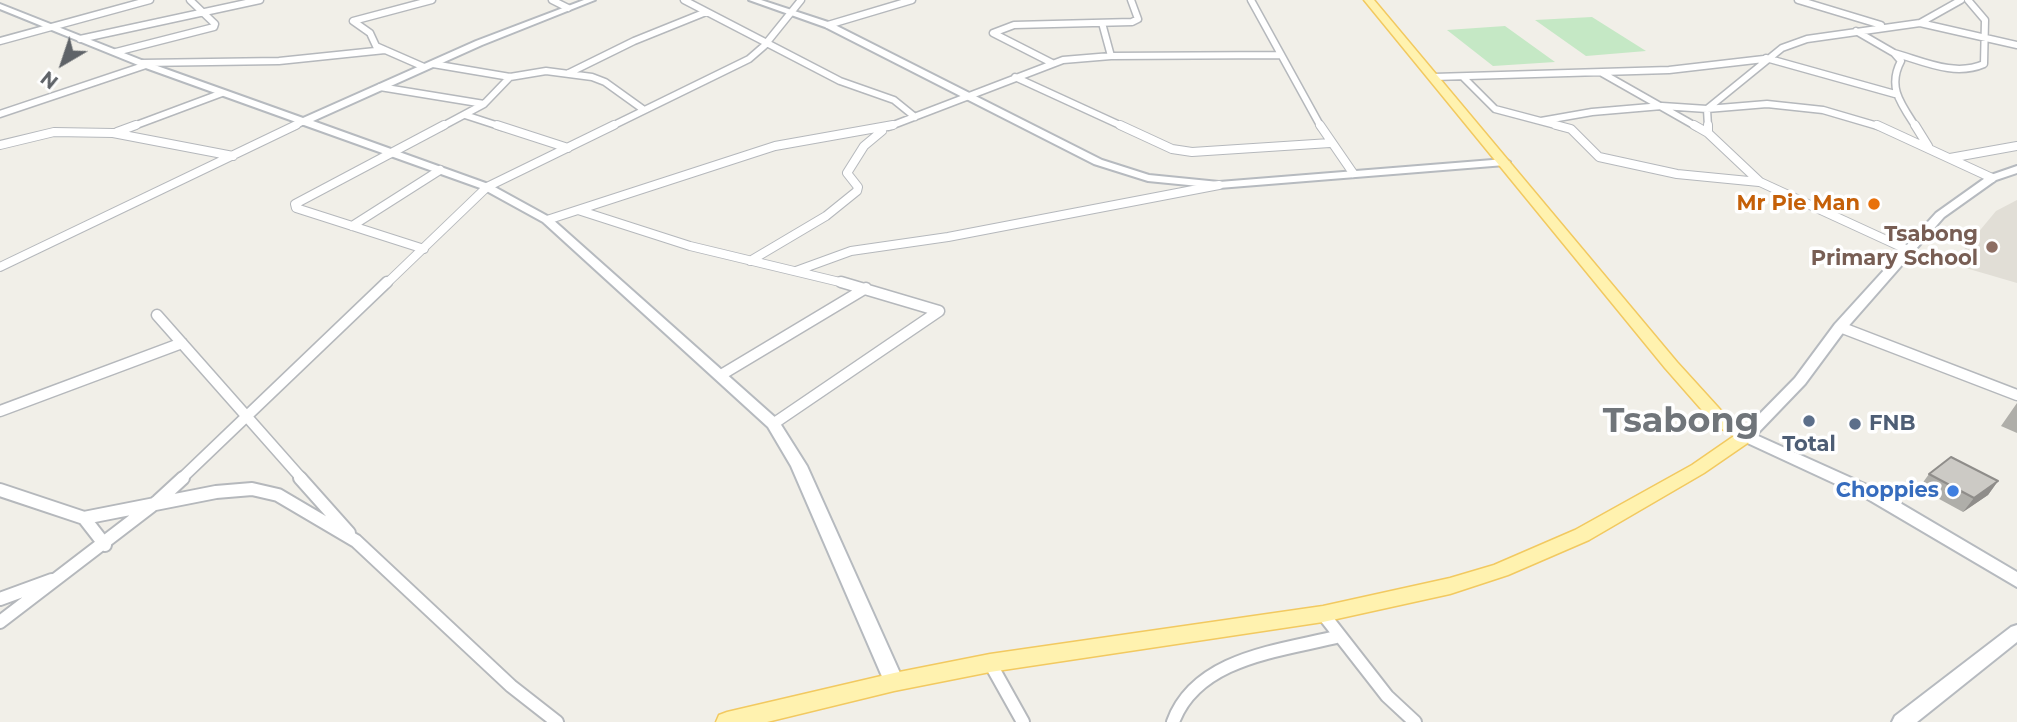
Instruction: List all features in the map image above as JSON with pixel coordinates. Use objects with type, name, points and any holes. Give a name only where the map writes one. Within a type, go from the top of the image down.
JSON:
[{"type":"main road","points":[[727,722],[894,682],[990,663],[1323,614],[1450,586],[1543,553],[1698,469],[1746,436],[1721,421],[1698,396],[1370,0]]},
{"type":"street","points":[[0,41],[150,0]]},
{"type":"street","points":[[116,52],[214,27],[215,24],[190,0]]},
{"type":"street","points":[[80,39],[260,0]]},
{"type":"street","points":[[432,0],[353,21],[370,33],[376,46],[429,66],[510,77],[534,71],[568,73],[600,79],[644,110]]},
{"type":"street","points":[[552,0],[568,8]]},
{"type":"street","points":[[0,267],[300,123],[429,66],[591,0]]},
{"type":"street","points":[[684,0],[840,81],[894,100],[915,117]]},
{"type":"street","points":[[753,0],[828,25],[1116,170],[1177,183],[1219,185]]},
{"type":"street","points":[[0,622],[105,545],[158,501],[487,187],[749,59],[769,42],[789,10],[800,0]]},
{"type":"street","points":[[884,6],[893,0]]},
{"type":"street","points":[[828,25],[884,6],[912,0]]},
{"type":"street","points":[[1052,63],[993,33],[1014,25],[1102,23],[1138,19],[1131,0]]},
{"type":"street","points":[[1251,0],[1330,143],[1353,173]]},
{"type":"street","points":[[1798,0],[1883,26]]},
{"type":"street","points":[[1920,23],[1961,0]]},
{"type":"street","points":[[1855,31],[1894,53],[1971,69],[1984,64],[1986,39],[1985,20],[1968,0]]},
{"type":"street","points":[[1,4],[80,39],[300,123],[487,187],[547,220],[773,424],[799,466],[894,682]]},
{"type":"street","points":[[568,73],[634,41],[705,12]]},
{"type":"street","points":[[1102,23],[1111,56]]},
{"type":"street","points":[[1707,108],[1765,59],[1782,48],[1807,39],[1883,26],[1920,23],[2017,45]]},
{"type":"street","points":[[0,114],[144,64],[279,61],[384,50]]},
{"type":"street","points":[[1894,53],[1901,64],[1894,74],[1895,94],[1928,146]]},
{"type":"street","points":[[547,220],[775,146],[888,127],[1052,63],[1111,56],[1281,55]]},
{"type":"street","points":[[1434,77],[1602,73],[1765,59],[1895,94]]},
{"type":"street","points":[[1602,73],[1709,133],[1760,182]]},
{"type":"street","points":[[424,249],[296,208],[295,204],[484,104],[510,77]]},
{"type":"street","points":[[1014,77],[1172,149],[1192,152],[1330,143]]},
{"type":"street","points":[[1464,78],[1495,109],[1571,129],[1594,154],[1605,159],[1677,174],[1760,182],[1908,250]]},
{"type":"street","points":[[380,87],[484,104]]},
{"type":"street","points":[[113,133],[222,93]]},
{"type":"street","points":[[1541,121],[1592,112],[1662,106],[1707,108],[1752,104],[1823,110],[1877,125],[1928,146],[1992,178]]},
{"type":"street","points":[[1707,108],[1709,133]]},
{"type":"street","points":[[465,115],[568,148]]},
{"type":"street","points":[[750,261],[826,216],[857,191],[858,187],[847,173],[869,141],[888,127]]},
{"type":"street","points":[[0,145],[54,132],[113,133],[233,156]]},
{"type":"street","points":[[1950,158],[2017,146]]},
{"type":"street","points":[[795,271],[851,251],[948,237],[1219,185],[1505,162]]},
{"type":"street","points":[[352,226],[440,170]]},
{"type":"street","points":[[2016,170],[1992,178],[1940,215],[1840,327],[1800,382],[1746,436],[1872,494],[2017,580]]},
{"type":"street","points":[[576,210],[690,247],[866,288],[939,311],[773,424]]},
{"type":"street","points":[[721,375],[866,288]]},
{"type":"street","points":[[157,315],[356,541],[511,686],[557,722]]},
{"type":"street","points":[[1840,327],[2017,395]]},
{"type":"street","points":[[0,411],[182,343]]},
{"type":"street","points":[[0,490],[84,518],[158,501],[252,489],[278,495],[356,541]]},
{"type":"street","points":[[84,518],[105,545]]},
{"type":"street","points":[[0,599],[62,577]]},
{"type":"street","points":[[1323,614],[1387,696],[1415,722]]},
{"type":"street","points":[[1902,722],[2017,632]]},
{"type":"street","points":[[1173,722],[1185,698],[1202,680],[1224,669],[1340,636]]},
{"type":"street","points":[[990,663],[1023,722]]},
{"type":"shaded area","name":"Tsabong Primary School","points":[[2017,200],[2017,283],[1952,264],[1996,211]]},
{"type":"green space","points":[[1592,17],[1646,51],[1586,56],[1535,20]]},
{"type":"green space","points":[[1505,26],[1555,62],[1493,66],[1447,30]]},
{"type":"building","points":[[1951,457],[1998,481],[1974,498],[1929,474]]},
{"type":"place","name":"Mr Pie Man","points":[[1874,204]]},
{"type":"place","name":"Tsabong Primary School","points":[[1992,247]]},
{"type":"place","name":"Total","points":[[1809,421]]},
{"type":"place","name":"FNB","points":[[1855,424]]},
{"type":"place","name":"Choppies","points":[[1953,491]]},
{"type":"district","name":"Tsabong","points":[[1681,422]]}]
